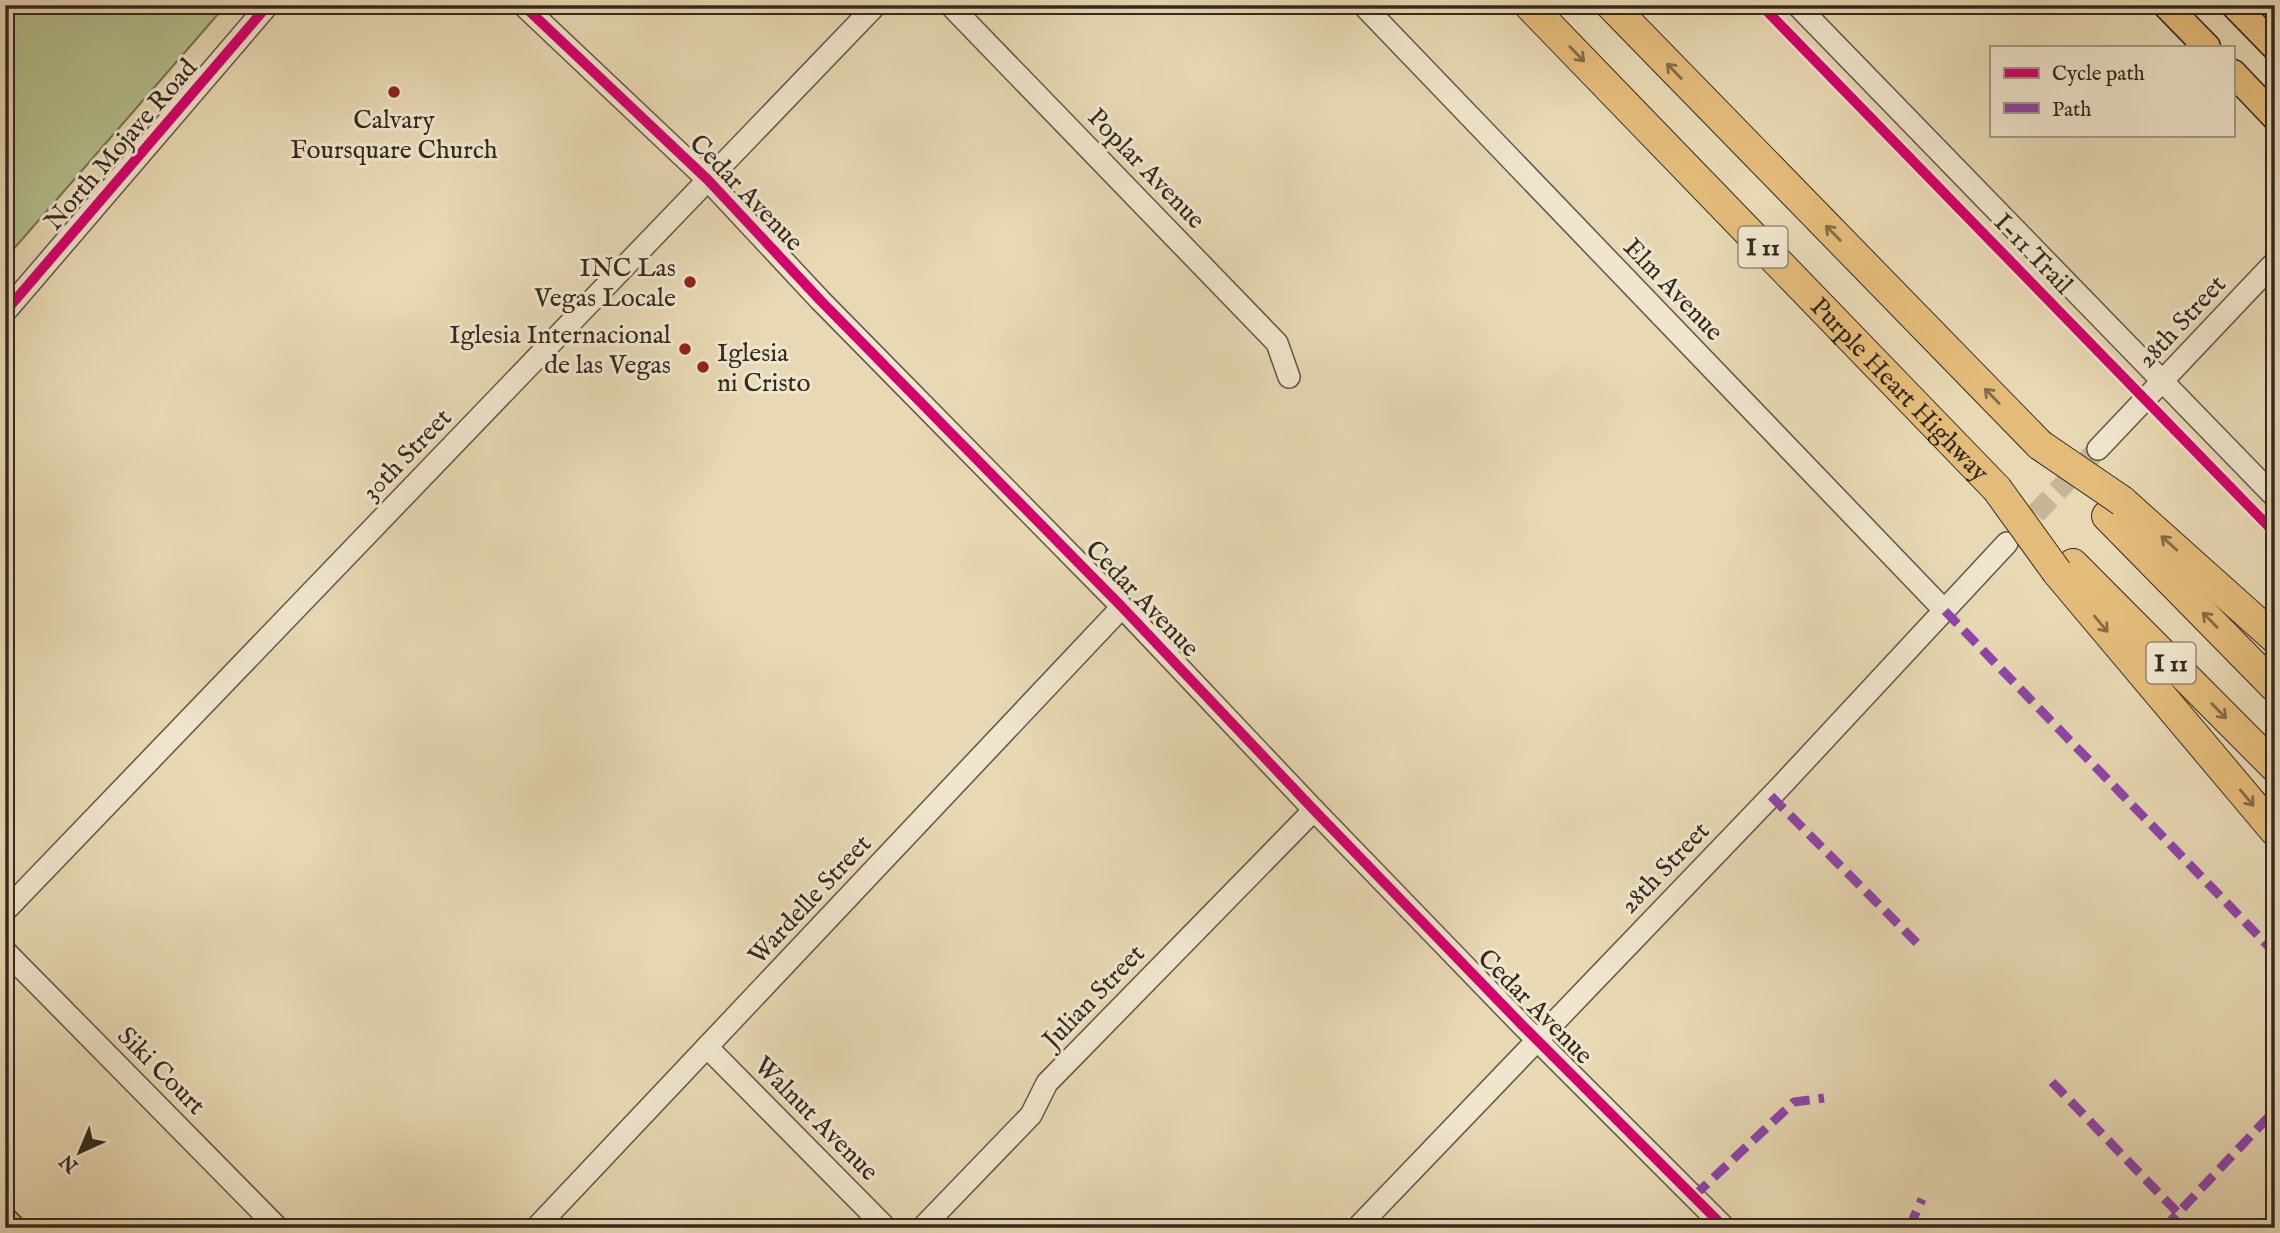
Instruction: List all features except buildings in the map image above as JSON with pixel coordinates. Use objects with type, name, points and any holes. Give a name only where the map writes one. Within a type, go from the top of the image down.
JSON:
[{"type":"highway","name":"Purple Heart Highway","points":[[1529,5],[1997,489],[2062,565]]},
{"type":"highway","name":"I 11","points":[[1611,5],[2040,445],[2114,508],[2275,687]]},
{"type":"highway","points":[[2114,508],[2275,638]]},
{"type":"highway","name":"I 11","points":[[2062,565],[2275,767]]},
{"type":"highway","points":[[2062,565],[2275,831]]},
{"type":"main road","points":[[2166,5],[2206,46]]},
{"type":"main road","points":[[2234,5],[2275,47]]},
{"type":"main road","points":[[2234,74],[2275,117]]},
{"type":"main road","points":[[5,1221],[12,1228]]},
{"type":"street","name":"North Mojave Road","points":[[5,312],[268,5]]},
{"type":"street","name":"Cedar Avenue","points":[[523,5],[708,180],[820,300],[1122,607],[1537,1040],[1725,1228]]},
{"type":"street","name":"30th Street","points":[[5,911],[876,5]]},
{"type":"street","name":"Poplar Avenue","points":[[950,5],[1277,343],[1289,377]]},
{"type":"street","name":"Elm Avenue","points":[[1363,5],[1945,611]]},
{"type":"street","points":[[1797,5],[2275,497]]},
{"type":"street","name":"28th Street","points":[[2098,449],[2275,262]]},
{"type":"street","name":"28th Street","points":[[1357,1228],[1781,786],[2007,543]]},
{"type":"street","name":"Wardelle Street","points":[[536,1228],[1122,607]]},
{"type":"street","name":"Julian Street","points":[[922,1228],[1031,1115],[1047,1083],[1314,810]]},
{"type":"street","name":"Siki Court","points":[[5,951],[278,1228]]},
{"type":"street","name":"Walnut Avenue","points":[[707,1047],[886,1228]]},
{"type":"green space","points":[[5,5],[226,5],[5,259]]},
{"type":"tunnel","points":[[2014,536],[2098,449]]},
{"type":"marked path","points":[[1945,611],[2275,953]]},
{"type":"marked path","points":[[1771,796],[1917,943]]},
{"type":"marked path","points":[[2052,1082],[2178,1213]]},
{"type":"marked path","points":[[1694,1196],[1794,1102],[1824,1098]]},
{"type":"marked path","points":[[2164,1228],[2275,1110]]},
{"type":"marked path","points":[[1909,1228],[1922,1199]]},
{"type":"cycle path","points":[[5,312],[268,5]]},
{"type":"cycle path","points":[[523,5],[708,180],[820,300],[1122,607],[1521,1024],[1725,1228]]},
{"type":"cycle path","name":"I-11 Trail","points":[[1761,5],[2275,533]]},
{"type":"place","name":"Calvary Foursquare Church","points":[[394,92]]},
{"type":"place","name":"INC Las Vegas Locale","points":[[690,282]]},
{"type":"place","name":"Iglesia Internacional de las Vegas","points":[[685,349]]},
{"type":"place","name":"Iglesia ni Cristo","points":[[703,367]]}]
